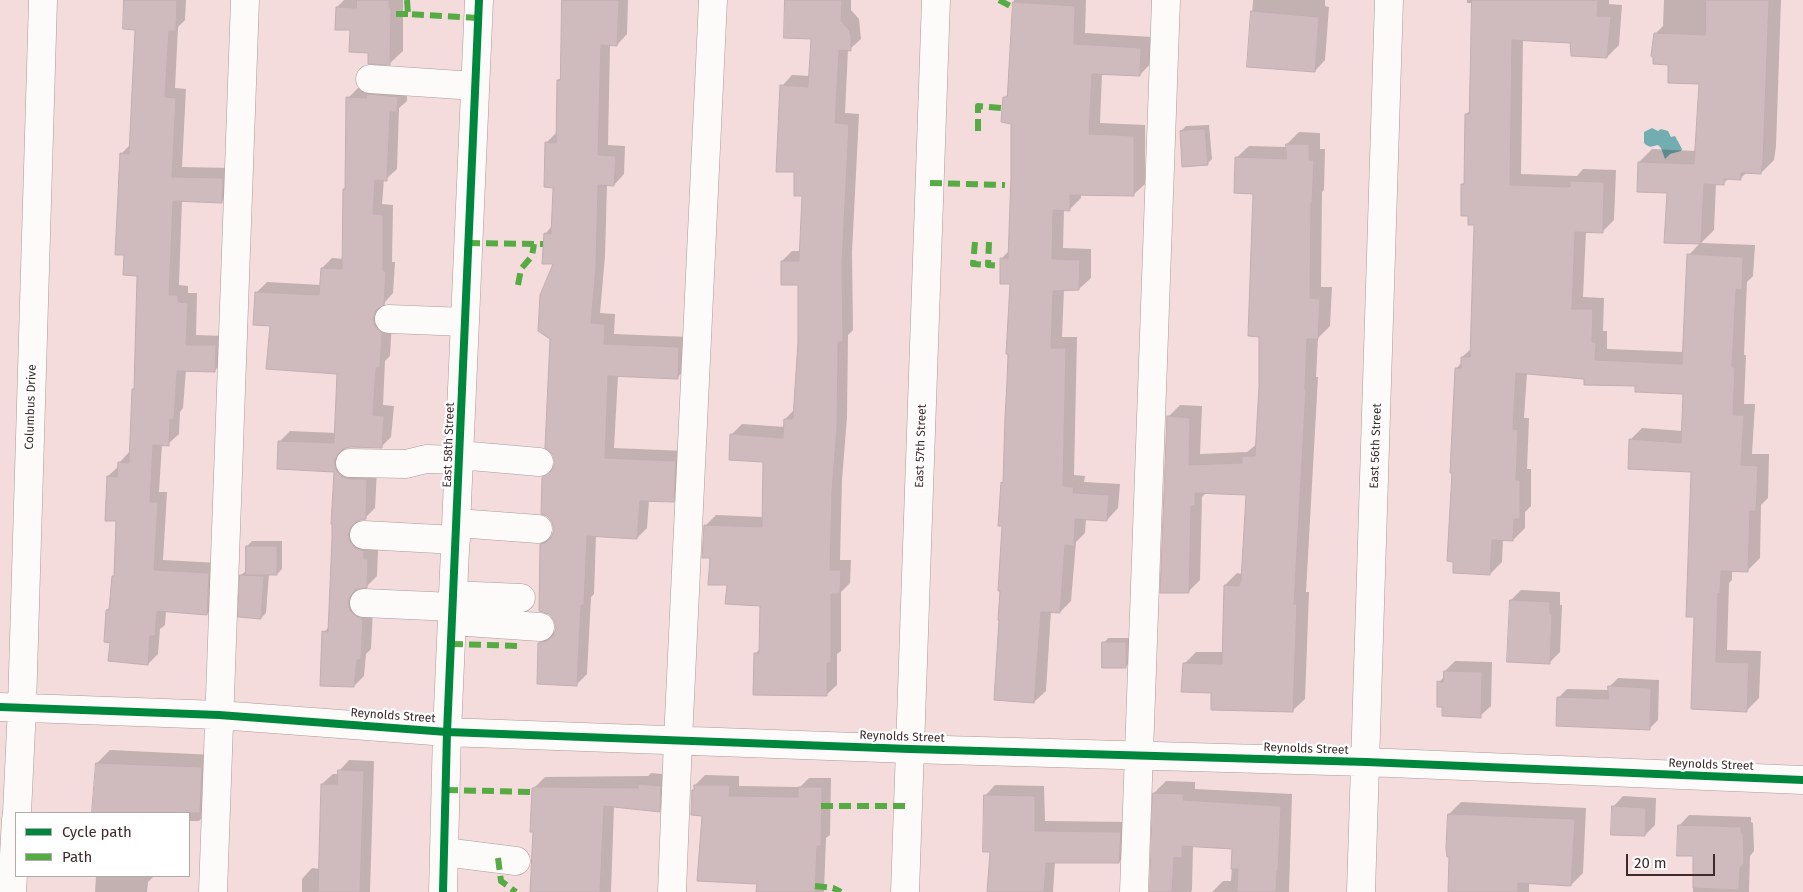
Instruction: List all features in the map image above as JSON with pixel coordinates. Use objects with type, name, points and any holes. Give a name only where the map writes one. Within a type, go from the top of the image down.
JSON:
[{"type":"street","name":"Columbus Drive","points":[[16,812],[11,707],[43,0]]},
{"type":"street","points":[[212,892],[245,0]]},
{"type":"street","name":"East 58th Street","points":[[443,892],[447,732],[479,0]]},
{"type":"street","points":[[672,892],[713,0]]},
{"type":"street","name":"East 57th Street","points":[[905,892],[936,0]]},
{"type":"street","points":[[1134,892],[1166,0]]},
{"type":"street","name":"East 56th Street","points":[[1361,892],[1390,0]]},
{"type":"street","points":[[370,79],[475,86]]},
{"type":"street","points":[[389,319],[465,322]]},
{"type":"street","points":[[350,463],[406,464],[426,459],[459,457],[539,462]]},
{"type":"street","points":[[364,535],[538,529]]},
{"type":"street","points":[[453,608],[520,598]]},
{"type":"street","points":[[364,603],[453,608],[540,627]]},
{"type":"street","name":"Reynolds Street","points":[[11,707],[219,715],[447,732],[910,749],[1366,762],[1803,780]]},
{"type":"street","points":[[12,892],[15,837]]},
{"type":"street","points":[[444,852],[516,860]]},
{"type":"water","points":[[1652,128],[1658,131],[1661,129],[1668,131],[1671,137],[1675,136],[1682,149],[1681,151],[1670,154],[1665,159],[1658,145],[1651,147],[1646,145],[1644,143],[1644,132]]},
{"type":"building","points":[[124,0],[177,0],[176,31],[169,31],[165,97],[176,98],[172,177],[223,178],[222,203],[173,201],[169,295],[178,295],[178,302],[188,303],[186,345],[216,345],[215,372],[177,371],[174,420],[170,419],[169,446],[153,445],[150,502],[158,502],[154,570],[209,573],[207,615],[157,611],[155,636],[150,636],[148,665],[108,661],[110,643],[104,642],[106,610],[109,610],[112,576],[114,576],[116,521],[105,521],[107,476],[117,477],[118,462],[129,463],[132,389],[134,389],[137,276],[123,275],[124,255],[115,255],[120,153],[129,154],[135,30],[123,29]]},
{"type":"building","points":[[357,0],[389,0],[389,8],[391,8],[390,65],[368,64],[368,53],[349,52],[350,30],[335,30],[336,7],[356,8]]},
{"type":"building","points":[[562,0],[619,0],[617,46],[601,45],[598,155],[616,156],[614,186],[598,185],[596,267],[591,323],[605,324],[604,344],[679,347],[678,379],[608,376],[605,458],[676,461],[674,502],[640,501],[637,539],[587,536],[584,605],[581,605],[577,686],[537,684],[538,643],[547,641],[553,636],[556,628],[554,620],[549,614],[539,611],[540,544],[545,543],[551,538],[554,530],[552,522],[547,516],[541,514],[542,477],[551,471],[555,463],[553,455],[545,448],[550,339],[538,331],[540,295],[553,264],[542,264],[544,233],[551,234],[553,188],[544,187],[545,142],[556,143],[557,80],[560,80]]},
{"type":"building","points":[[785,0],[842,0],[841,21],[849,30],[851,36],[851,51],[839,50],[835,123],[849,124],[842,263],[843,342],[838,342],[837,429],[832,491],[830,570],[841,570],[840,594],[831,594],[831,663],[827,663],[827,696],[753,695],[754,653],[759,653],[760,606],[725,604],[727,585],[708,585],[710,558],[702,558],[704,525],[762,527],[763,462],[729,460],[730,434],[783,438],[784,419],[793,419],[798,342],[798,285],[781,285],[781,261],[799,261],[802,196],[794,196],[794,172],[776,172],[780,85],[808,87],[811,39],[784,38]]},
{"type":"building","points":[[1472,0],[1598,0],[1597,16],[1611,16],[1607,58],[1571,56],[1570,43],[1512,40],[1510,185],[1570,187],[1570,181],[1604,182],[1603,233],[1575,232],[1572,309],[1593,309],[1592,342],[1596,342],[1595,360],[1682,364],[1687,254],[1743,257],[1742,290],[1736,289],[1732,367],[1735,367],[1733,415],[1744,415],[1741,465],[1758,466],[1756,511],[1750,511],[1748,572],[1721,571],[1720,594],[1718,593],[1716,662],[1749,663],[1747,712],[1691,709],[1694,617],[1686,617],[1691,472],[1628,469],[1629,439],[1681,443],[1683,394],[1635,392],[1635,386],[1584,385],[1584,379],[1516,373],[1513,429],[1518,430],[1516,480],[1520,480],[1520,519],[1514,519],[1513,541],[1492,540],[1490,575],[1453,573],[1453,562],[1447,561],[1455,368],[1461,368],[1461,357],[1470,357],[1474,225],[1468,225],[1468,216],[1461,216],[1461,184],[1464,184],[1465,114],[1469,114]]},
{"type":"building","points":[[1706,0],[1769,0],[1761,174],[1741,173],[1741,180],[1724,179],[1724,185],[1704,184],[1701,244],[1664,243],[1667,193],[1637,192],[1638,162],[1694,164],[1699,84],[1668,83],[1668,65],[1653,64],[1653,57],[1651,56],[1654,33],[1705,35]]},
{"type":"building","points":[[1013,2],[1075,6],[1074,44],[1141,48],[1140,76],[1092,74],[1089,134],[1134,136],[1134,196],[1070,195],[1070,211],[1053,210],[1052,259],[1080,260],[1079,290],[1053,291],[1051,348],[1066,348],[1063,486],[1074,487],[1073,493],[1109,495],[1107,521],[1075,519],[1074,546],[1065,545],[1060,613],[1041,612],[1034,703],[994,700],[1002,526],[998,526],[1001,482],[1003,483],[1008,354],[1006,354],[1010,284],[1000,284],[1000,258],[1008,259],[1011,177],[1011,124],[1001,122],[1003,97],[1007,97]]},
{"type":"building","points":[[1251,11],[1319,17],[1315,72],[1247,67]]},
{"type":"building","points":[[367,94],[398,97],[397,112],[390,112],[387,181],[375,180],[373,214],[383,215],[383,271],[386,271],[384,305],[376,310],[373,319],[375,327],[382,333],[380,368],[376,368],[373,415],[384,416],[382,448],[350,447],[343,449],[337,455],[334,462],[336,470],[342,477],[367,479],[366,519],[357,521],[351,527],[348,535],[350,542],[355,548],[364,551],[364,559],[368,559],[367,588],[356,589],[348,602],[350,611],[363,619],[361,660],[357,660],[354,687],[320,686],[322,631],[328,632],[334,472],[277,469],[278,441],[334,443],[337,374],[266,369],[270,326],[253,325],[255,292],[319,295],[321,268],[342,269],[346,97],[366,98]]},
{"type":"building","points":[[1205,129],[1208,165],[1182,167],[1180,131]]},
{"type":"building","points":[[1286,144],[1309,144],[1309,160],[1314,160],[1311,203],[1310,298],[1320,299],[1318,339],[1307,339],[1294,604],[1297,604],[1293,712],[1211,710],[1211,693],[1181,692],[1183,663],[1222,664],[1224,585],[1239,586],[1241,581],[1246,495],[1195,493],[1195,506],[1191,506],[1189,593],[1160,593],[1167,416],[1190,418],[1189,465],[1242,463],[1242,456],[1255,456],[1259,387],[1259,337],[1248,336],[1253,194],[1234,193],[1235,157],[1286,159]]},
{"type":"building","points":[[246,546],[277,546],[277,575],[246,575]]},
{"type":"building","points":[[240,575],[264,576],[261,619],[238,617]]},
{"type":"building","points":[[1510,600],[1550,602],[1550,614],[1552,614],[1550,664],[1507,662]]},
{"type":"building","points":[[1102,642],[1126,642],[1126,668],[1102,668]]},
{"type":"building","points":[[1444,671],[1482,672],[1481,718],[1442,716],[1442,707],[1437,707],[1437,681],[1443,682]]},
{"type":"building","points":[[1608,686],[1651,688],[1650,730],[1556,726],[1557,697],[1608,699]]},
{"type":"building","points":[[96,763],[202,767],[200,813],[92,812]]},
{"type":"building","points":[[338,770],[364,771],[360,892],[318,892],[321,784],[337,784]]},
{"type":"building","points":[[638,784],[661,786],[660,812],[604,806],[600,892],[530,892],[533,832],[530,832],[532,788],[638,788]]},
{"type":"building","points":[[694,785],[730,785],[729,796],[798,797],[798,787],[822,787],[821,846],[817,846],[815,892],[756,892],[757,884],[697,881],[702,816],[691,815]]},
{"type":"building","points":[[1153,793],[1184,794],[1183,800],[1281,806],[1276,892],[1237,892],[1238,869],[1231,869],[1232,849],[1182,846],[1182,858],[1174,857],[1172,892],[1150,892]]},
{"type":"building","points":[[984,795],[1035,796],[1035,831],[1121,832],[1119,863],[1046,863],[1044,892],[987,892],[990,852],[983,852]]},
{"type":"building","points":[[1612,806],[1646,808],[1645,836],[1611,835]]},
{"type":"building","points":[[1448,814],[1575,819],[1571,886],[1518,883],[1518,892],[1448,892],[1449,857],[1447,857],[1446,849]]},
{"type":"building","points":[[1678,825],[1741,827],[1744,863],[1740,868],[1739,890],[1693,888],[1693,856],[1677,856]]},
{"type":"marked path","points":[[407,0],[408,14],[478,18]]},
{"type":"marked path","points":[[999,0],[1012,7]]},
{"type":"marked path","points":[[396,14],[408,14]]},
{"type":"marked path","points":[[978,131],[978,106],[1002,108]]},
{"type":"marked path","points":[[930,183],[1005,185]]},
{"type":"marked path","points":[[975,242],[973,264],[988,265]]},
{"type":"marked path","points":[[989,242],[988,265],[1000,266]]},
{"type":"marked path","points":[[468,243],[543,244]]},
{"type":"marked path","points":[[518,285],[521,269],[532,256],[534,244]]},
{"type":"marked path","points":[[451,644],[521,646]]},
{"type":"marked path","points":[[446,790],[532,792]]},
{"type":"marked path","points":[[821,806],[908,806]]},
{"type":"marked path","points":[[498,858],[501,881],[516,892]]},
{"type":"marked path","points":[[815,886],[833,888],[841,892]]},
{"type":"cycle path","points":[[443,892],[447,732],[479,0]]},
{"type":"cycle path","points":[[0,707],[219,715],[447,732],[910,749],[1366,762],[1803,780]]}]
